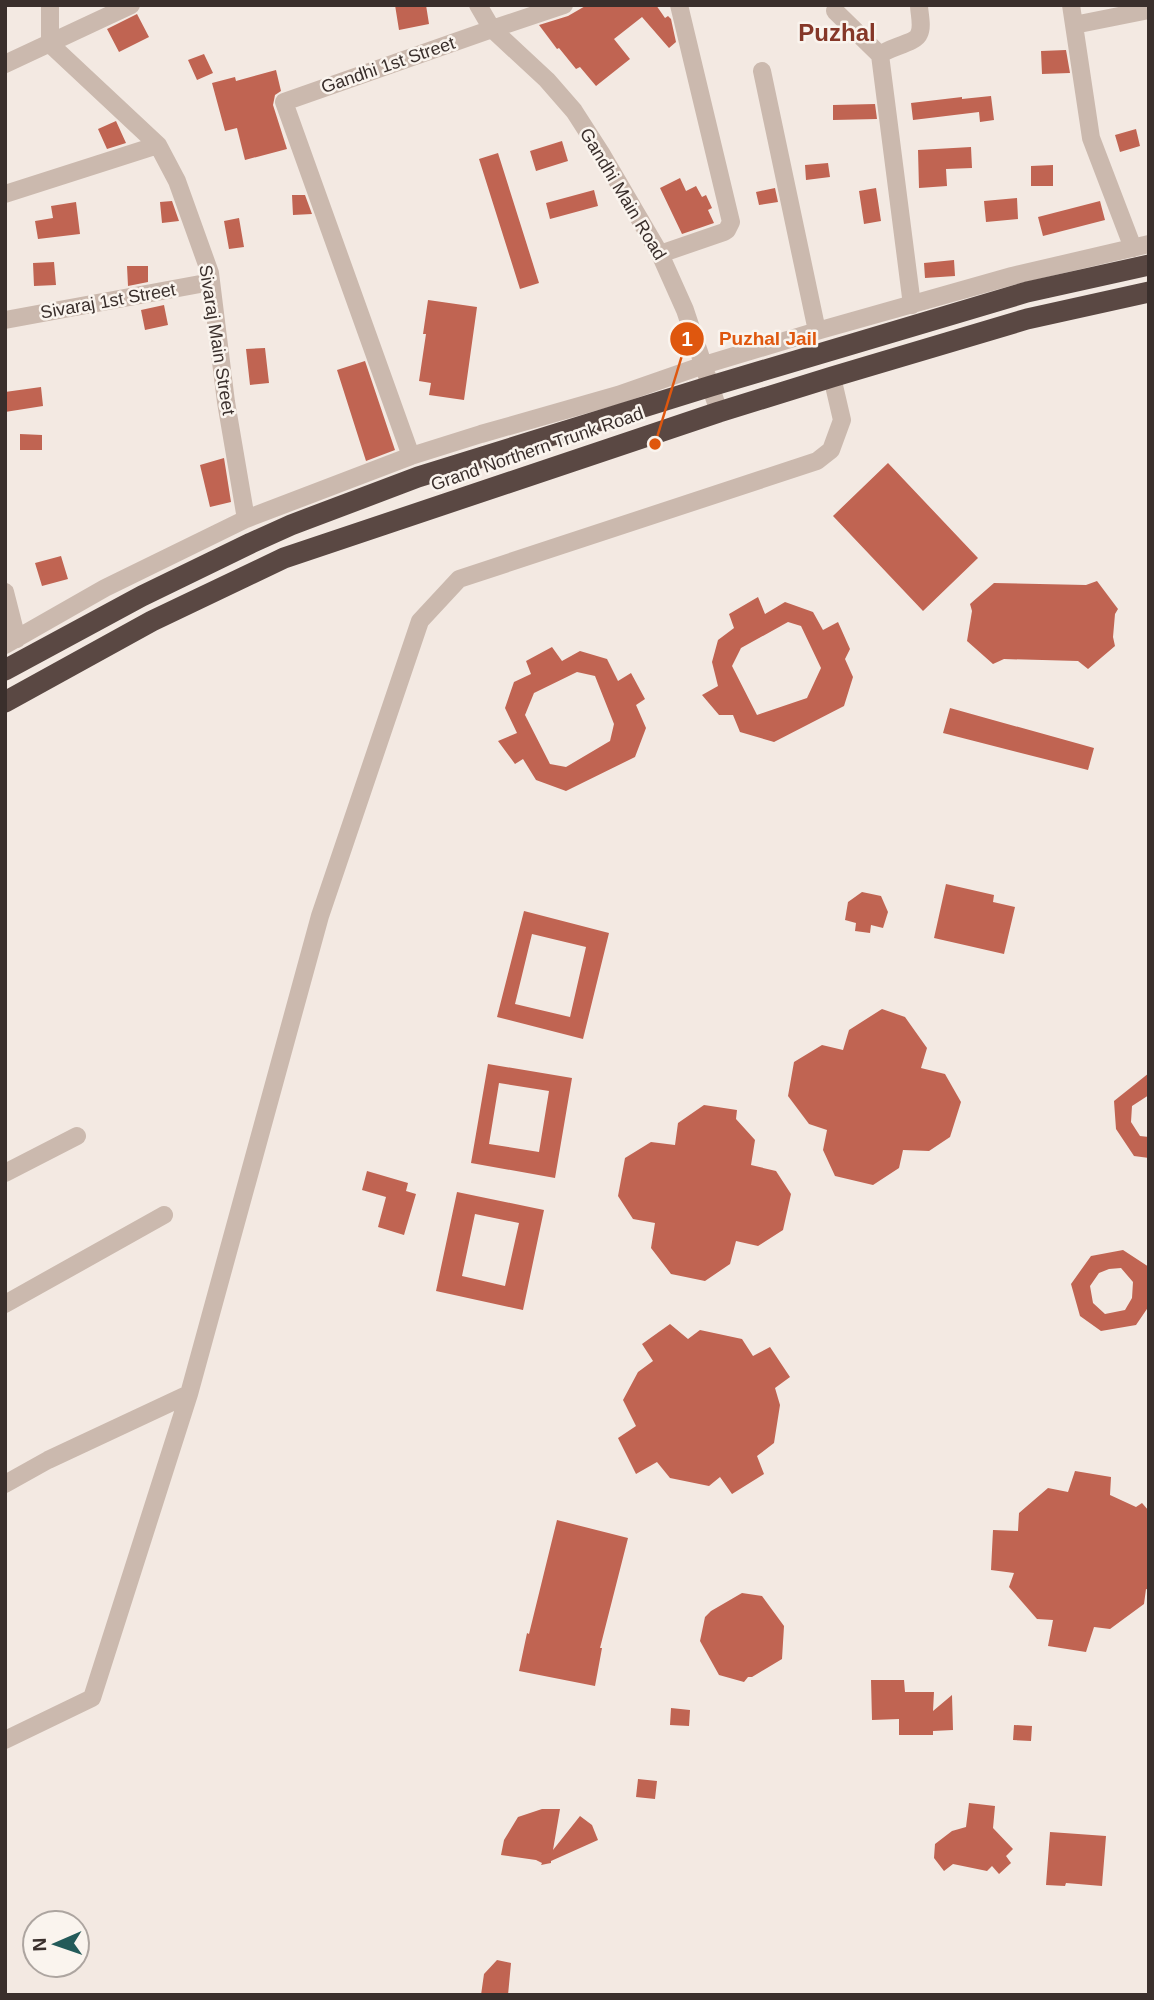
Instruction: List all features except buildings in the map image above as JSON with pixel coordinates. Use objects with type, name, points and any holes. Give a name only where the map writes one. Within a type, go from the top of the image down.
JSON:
[{"type":"highway","name":"Grand Northern Trunk Road","points":[[5,670],[142,596],[290,525],[418,477],[1027,292],[1149,265]]},
{"type":"highway","name":"Grand Northern Trunk Road","points":[[5,702],[152,621],[284,558],[719,412],[832,377],[1027,318],[1149,292]]},
{"type":"street","points":[[50,5],[50,44]]},
{"type":"street","points":[[5,64],[131,5]]},
{"type":"street","name":"Gandhi Main Road","points":[[478,5],[492,29],[547,80],[574,111],[601,153],[660,254],[685,310],[719,412]]},
{"type":"street","name":"Gandhi 1st Street","points":[[411,456],[284,102],[564,5]]},
{"type":"street","points":[[660,254],[724,232],[731,222],[679,5]]},
{"type":"street","points":[[880,55],[892,47],[915,40],[919,34],[919,5]]},
{"type":"street","points":[[5,592],[11,642],[105,588],[246,519],[411,456],[618,395],[704,365],[817,331],[1012,276],[1141,246],[1091,138],[1071,5]]},
{"type":"street","points":[[1074,25],[1149,10]]},
{"type":"street","points":[[835,11],[880,55],[912,305]]},
{"type":"street","name":"Sivaraj Main Street","points":[[50,44],[158,145],[177,181],[210,273],[226,402],[246,519]]},
{"type":"street","points":[[762,71],[817,331]]},
{"type":"street","points":[[5,194],[158,145]]},
{"type":"street","name":"Sivaraj 1st Street","points":[[5,320],[211,282]]},
{"type":"street","points":[[5,1740],[92,1698],[189,1394],[320,916],[420,621],[458,579],[817,461],[831,450],[842,420],[832,377]]},
{"type":"street","points":[[5,1173],[77,1136]]},
{"type":"street","points":[[5,1304],[164,1215]]},
{"type":"street","points":[[5,1484],[48,1460],[189,1394]]},
{"type":"place","name":"Puzhal Jail","points":[[655,444]]},
{"type":"district","name":"Puzhal","points":[[837,32]]}]
